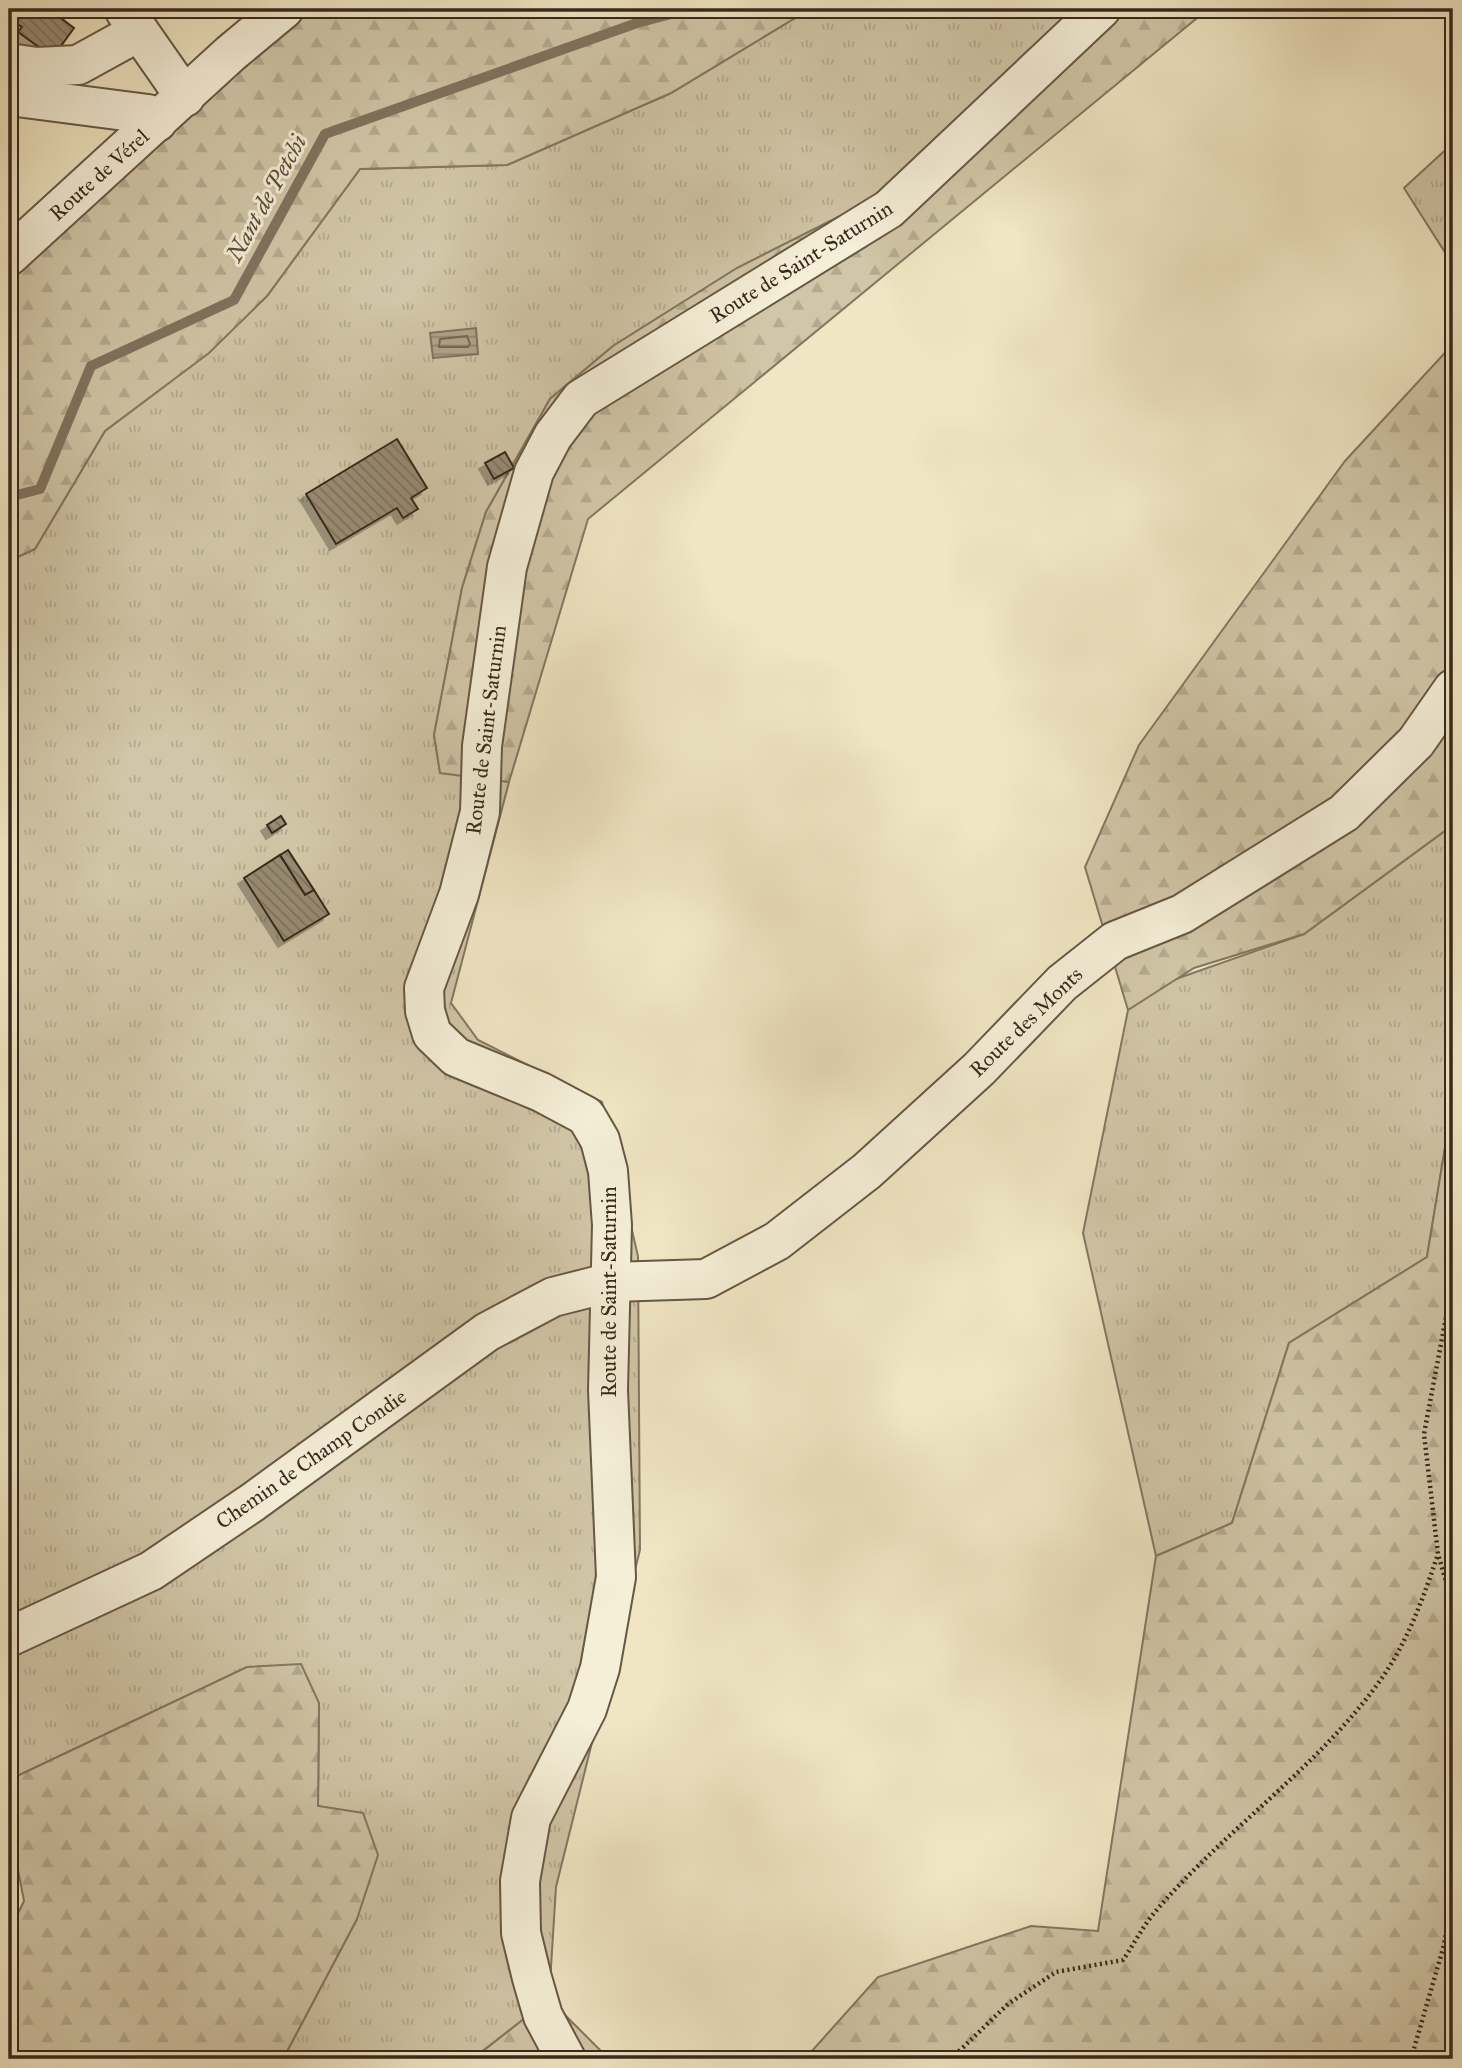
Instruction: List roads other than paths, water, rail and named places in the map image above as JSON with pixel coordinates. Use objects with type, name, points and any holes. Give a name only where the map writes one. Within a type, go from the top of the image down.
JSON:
[{"type":"street","name":"Route de Vérel","points":[[9,256],[231,52],[284,9]]},
{"type":"street","name":"Route de Saint-Saturnin","points":[[566,2059],[543,2015],[532,1978],[521,1933],[520,1881],[531,1818],[587,1709],[600,1668],[616,1577],[608,1390],[612,1282],[608,1171],[600,1140],[586,1116],[541,1092],[456,1057],[432,1034],[425,1011],[424,988],[459,894],[480,812],[482,746],[507,567],[534,472],[553,436],[581,399],[889,209],[1101,9]]},
{"type":"street","points":[[9,63],[37,67],[78,65],[131,20],[171,109]]},
{"type":"street","name":"Route de Vérel","points":[[9,96],[148,114],[171,109]]},
{"type":"street","name":"Route des Monts","points":[[612,1282],[706,1279],[777,1241],[867,1171],[979,1069],[1062,983],[1115,940],[1182,914],[1343,813],[1416,742],[1453,689]]},
{"type":"street","name":"Chemin de Champ Condie","points":[[9,1637],[151,1571],[264,1494],[487,1332],[553,1297],[612,1282]]},
{"type":"water","points":[[476,328],[478,354],[433,358],[430,333]]},
{"type":"waterway","name":"Nant de Petchi","points":[[9,497],[40,489],[91,366],[234,300],[325,134],[637,23],[690,9]]}]
